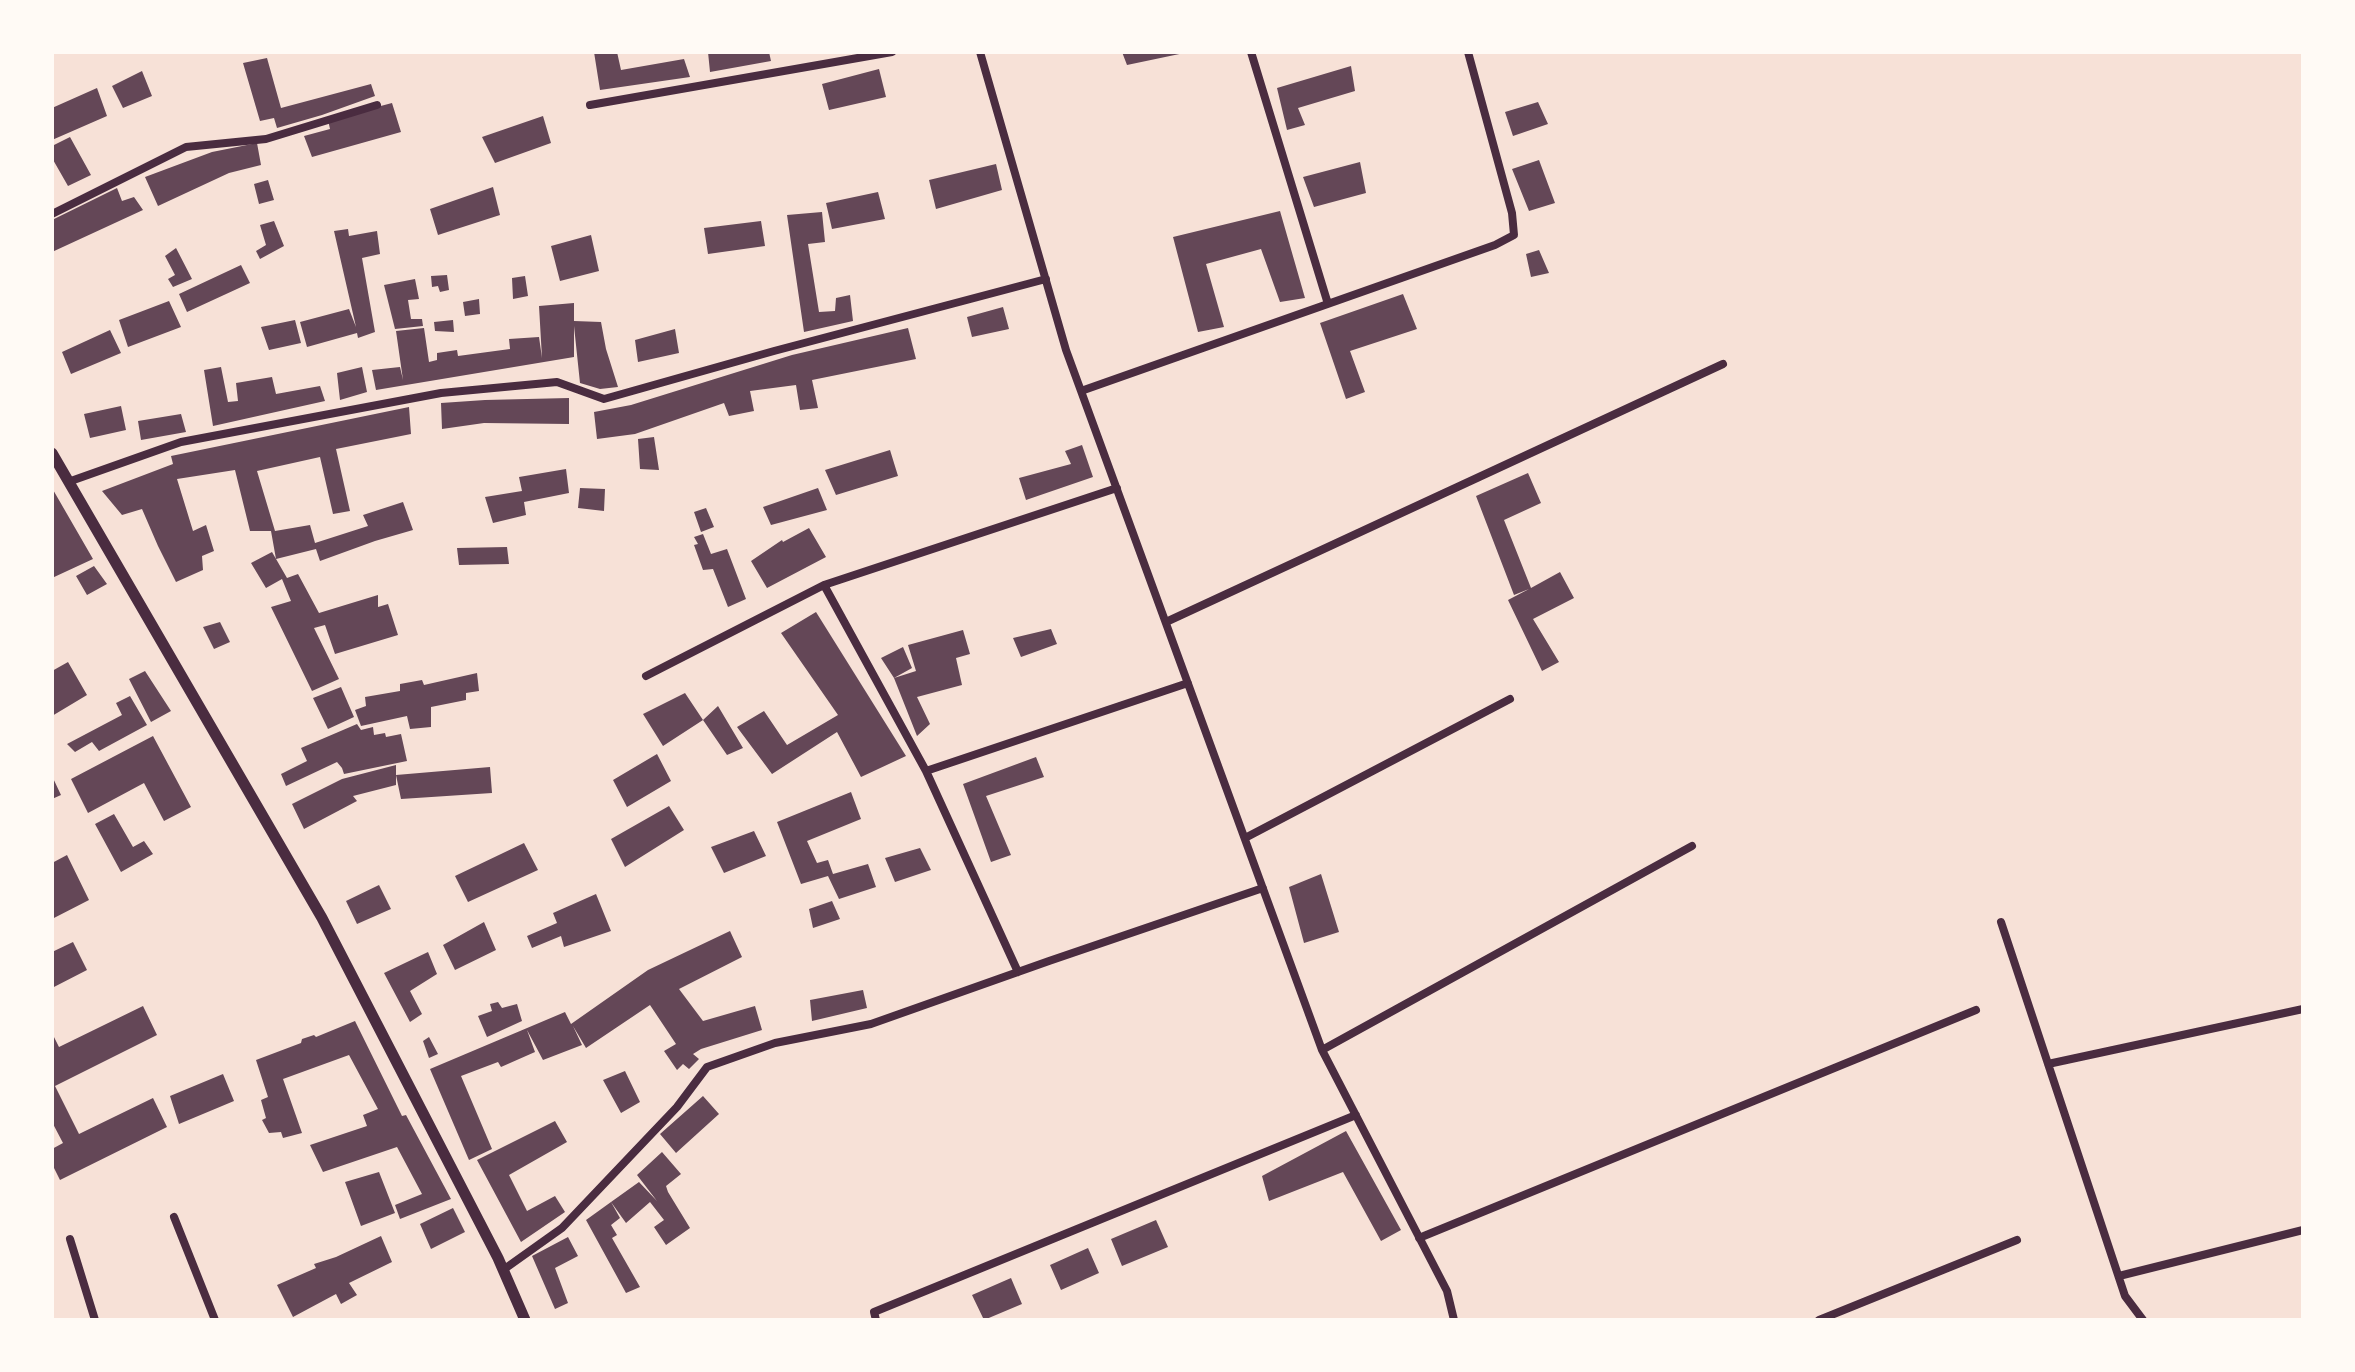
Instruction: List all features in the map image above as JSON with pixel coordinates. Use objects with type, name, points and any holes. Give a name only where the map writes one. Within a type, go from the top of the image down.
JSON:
[{"type":"street","points":[[590,105],[892,52]]},
{"type":"street","points":[[980,52],[1066,350],[1322,1050],[1447,1291],[1454,1320]]},
{"type":"street","points":[[1251,52],[1328,304]]},
{"type":"street","points":[[1081,391],[1495,245],[1514,235],[1512,213],[1468,52]]},
{"type":"street","points":[[52,214],[186,147],[266,139],[377,105]]},
{"type":"street","points":[[68,482],[181,442],[441,393],[557,382],[604,399],[1046,279]]},
{"type":"street","points":[[1166,622],[1723,364]]},
{"type":"street","points":[[52,453],[322,918],[503,1270],[525,1320]]},
{"type":"street","points":[[646,676],[824,585],[1117,488]]},
{"type":"street","points":[[824,585],[926,771],[1018,972]]},
{"type":"street","points":[[926,771],[1188,683]]},
{"type":"street","points":[[1245,838],[1510,699]]},
{"type":"street","points":[[1322,1050],[1692,846]]},
{"type":"street","points":[[503,1270],[562,1228],[677,1107],[707,1067],[775,1043],[871,1024],[1263,888]]},
{"type":"street","points":[[2001,922],[2125,1296],[2143,1320]]},
{"type":"street","points":[[2048,1064],[2303,1009]]},
{"type":"street","points":[[1419,1238],[1976,1010]]},
{"type":"street","points":[[876,1320],[874,1312],[1356,1115]]},
{"type":"street","points":[[174,1217],[215,1320]]},
{"type":"street","points":[[2119,1276],[2303,1230]]},
{"type":"street","points":[[70,1239],[95,1320]]},
{"type":"street","points":[[1819,1320],[2017,1240]]},
{"type":"building","points":[[594,52],[617,52],[621,70],[684,59],[690,77],[600,90]]},
{"type":"building","points":[[708,52],[769,52],[771,61],[710,72]]},
{"type":"building","points":[[1122,52],[1189,52],[1127,65]]},
{"type":"building","points":[[267,58],[281,108],[371,84],[375,96],[277,128],[274,118],[260,121],[243,63]]},
{"type":"building","points":[[1351,66],[1355,91],[1298,108],[1305,125],[1287,130],[1277,88]]},
{"type":"building","points":[[879,69],[886,97],[829,110],[822,84]]},
{"type":"building","points":[[142,71],[152,96],[123,108],[112,86]]},
{"type":"building","points":[[97,88],[107,116],[52,140],[52,108]]},
{"type":"building","points":[[1538,102],[1548,124],[1513,136],[1505,112]]},
{"type":"building","points":[[392,103],[401,132],[312,157],[304,136],[330,129],[328,120]]},
{"type":"building","points":[[543,116],[551,143],[495,163],[482,137]]},
{"type":"building","points":[[70,137],[91,175],[68,186],[52,158],[52,146]]},
{"type":"building","points":[[257,143],[261,165],[229,173],[158,206],[145,177],[212,152]]},
{"type":"building","points":[[1539,160],[1555,203],[1529,211],[1512,169]]},
{"type":"building","points":[[1360,162],[1366,193],[1314,207],[1303,177]]},
{"type":"building","points":[[996,164],[1002,190],[936,209],[929,180]]},
{"type":"building","points":[[268,180],[274,200],[259,204],[254,184]]},
{"type":"building","points":[[493,187],[500,215],[438,235],[430,209]]},
{"type":"building","points":[[117,188],[122,201],[134,197],[143,210],[52,252],[52,220]]},
{"type":"building","points":[[878,192],[885,219],[832,229],[826,203]]},
{"type":"building","points":[[1280,211],[1305,298],[1280,302],[1261,249],[1206,264],[1224,327],[1198,332],[1173,237]]},
{"type":"building","points":[[822,212],[825,242],[808,244],[819,312],[835,311],[836,298],[850,295],[853,321],[804,332],[787,215]]},
{"type":"building","points":[[274,221],[284,246],[260,259],[256,251],[266,245],[260,225]]},
{"type":"building","points":[[761,221],[765,246],[708,254],[704,228]]},
{"type":"building","points":[[348,229],[349,236],[377,231],[380,254],[362,258],[375,332],[358,338],[357,333],[307,347],[300,322],[349,309],[356,327],[334,231]]},
{"type":"building","points":[[591,235],[599,271],[560,281],[551,246]]},
{"type":"building","points":[[176,248],[192,279],[173,287],[168,279],[175,275],[165,256]]},
{"type":"building","points":[[1539,250],[1549,273],[1531,277],[1526,254]]},
{"type":"building","points":[[241,265],[250,283],[187,312],[179,294]]},
{"type":"building","points":[[447,275],[449,290],[440,292],[438,286],[432,287],[431,276]]},
{"type":"building","points":[[525,276],[528,296],[513,299],[512,278]]},
{"type":"building","points":[[415,279],[419,299],[408,300],[411,319],[422,319],[423,326],[395,329],[384,285]]},
{"type":"building","points":[[1403,294],[1417,329],[1350,351],[1365,392],[1346,399],[1320,323]]},
{"type":"building","points":[[479,299],[480,314],[465,316],[463,302]]},
{"type":"building","points":[[169,301],[181,327],[128,347],[119,320]]},
{"type":"building","points":[[574,303],[574,321],[601,322],[618,387],[600,389],[580,383],[574,326],[574,357],[376,390],[372,370],[400,367],[403,380],[396,331],[424,328],[429,362],[437,360],[437,353],[457,350],[458,356],[510,349],[509,339],[539,337],[542,358],[539,306]]},
{"type":"building","points":[[1003,307],[1009,329],[972,337],[967,317]]},
{"type":"building","points":[[295,320],[301,343],[269,350],[261,327]]},
{"type":"building","points":[[453,320],[454,332],[435,331],[434,322]]},
{"type":"building","points":[[908,328],[916,359],[812,380],[818,408],[800,410],[796,385],[750,391],[754,411],[729,416],[724,403],[635,434],[597,439],[594,412],[631,405],[792,355]]},
{"type":"building","points":[[675,329],[679,353],[638,362],[635,340]]},
{"type":"building","points":[[110,330],[121,353],[71,374],[62,352]]},
{"type":"building","points":[[221,367],[228,402],[238,401],[236,383],[272,377],[276,394],[320,386],[325,401],[213,426],[204,370]]},
{"type":"building","points":[[362,367],[367,392],[340,400],[337,373]]},
{"type":"building","points":[[569,398],[569,424],[484,423],[442,429],[441,403]]},
{"type":"building","points":[[121,406],[126,430],[90,438],[84,414]]},
{"type":"building","points":[[409,407],[411,434],[336,449],[350,511],[333,514],[320,457],[257,471],[275,531],[310,525],[315,543],[368,526],[363,515],[403,502],[413,530],[320,561],[316,549],[276,559],[271,531],[250,531],[235,470],[177,479],[193,531],[206,525],[214,551],[202,556],[203,570],[176,582],[142,509],[122,515],[102,491],[173,464],[171,456]]},
{"type":"building","points":[[181,414],[186,432],[141,440],[138,421]]},
{"type":"building","points":[[654,437],[659,470],[640,469],[638,439]]},
{"type":"building","points":[[1082,445],[1093,477],[1026,500],[1019,478],[1071,464],[1065,451]]},
{"type":"building","points":[[890,450],[898,476],[836,495],[825,470]]},
{"type":"building","points":[[566,469],[569,493],[524,502],[526,515],[493,523],[485,497],[522,491],[519,477]]},
{"type":"building","points":[[1528,473],[1541,503],[1504,520],[1531,588],[1560,572],[1574,598],[1533,619],[1559,662],[1542,671],[1508,600],[1529,589],[1514,595],[1476,496]]},
{"type":"building","points":[[52,488],[93,559],[52,578]]},
{"type":"building","points":[[580,488],[605,489],[604,511],[578,508]]},
{"type":"building","points":[[818,488],[827,510],[771,525],[763,507]]},
{"type":"building","points":[[706,508],[714,527],[701,532],[694,512]]},
{"type":"building","points":[[809,528],[826,557],[767,588],[751,561],[782,540]]},
{"type":"building","points":[[703,534],[711,554],[727,549],[746,599],[728,607],[713,569],[703,570],[694,537]]},
{"type":"building","points":[[507,547],[509,564],[459,565],[457,548]]},
{"type":"building","points":[[272,552],[287,578],[298,574],[319,613],[378,595],[378,607],[388,604],[398,635],[335,654],[325,625],[314,628],[339,679],[312,691],[271,607],[291,601],[282,579],[266,588],[251,563]]},
{"type":"building","points":[[94,566],[107,584],[87,595],[76,576]]},
{"type":"building","points":[[816,612],[906,756],[861,777],[837,732],[772,774],[737,727],[764,711],[787,745],[838,715],[781,633]]},
{"type":"building","points":[[220,622],[230,642],[214,649],[203,627]]},
{"type":"building","points":[[1051,629],[1057,644],[1021,657],[1013,638]]},
{"type":"building","points":[[963,630],[970,654],[956,658],[962,685],[917,697],[930,724],[917,736],[894,678],[916,671],[908,645]]},
{"type":"building","points":[[903,647],[912,668],[894,678],[881,658]]},
{"type":"building","points":[[68,662],[87,695],[52,716],[52,671]]},
{"type":"building","points":[[145,671],[171,711],[151,722],[129,679]]},
{"type":"building","points":[[477,673],[479,691],[466,693],[466,700],[431,707],[431,727],[410,729],[407,716],[361,726],[355,710],[366,706],[365,697],[400,691],[400,684],[422,680],[424,685]]},
{"type":"building","points":[[341,687],[354,717],[328,729],[313,698]]},
{"type":"building","points":[[685,693],[703,720],[663,746],[643,714]]},
{"type":"building","points":[[130,696],[147,725],[99,751],[92,742],[75,752],[67,744],[122,715],[116,703]]},
{"type":"building","points":[[718,706],[743,748],[727,755],[703,720]]},
{"type":"building","points":[[357,724],[361,730],[373,727],[374,735],[385,733],[386,737],[401,734],[407,761],[344,774],[337,762],[286,786],[281,774],[307,761],[301,748]]},
{"type":"building","points":[[153,736],[191,807],[164,821],[144,783],[88,813],[71,779]]},
{"type":"building","points":[[657,754],[671,781],[627,807],[613,780]]},
{"type":"building","points":[[1036,757],[1044,777],[986,796],[1011,855],[991,862],[963,784]]},
{"type":"building","points":[[396,765],[396,785],[353,796],[357,801],[304,829],[292,804],[342,779]]},
{"type":"building","points":[[490,767],[492,793],[401,799],[396,775]]},
{"type":"building","points":[[52,776],[61,795],[52,799]]},
{"type":"building","points":[[851,792],[861,819],[807,841],[817,863],[828,860],[833,874],[868,864],[876,887],[839,899],[828,876],[801,884],[777,822]]},
{"type":"building","points":[[669,806],[684,830],[625,867],[611,839]]},
{"type":"building","points":[[114,814],[133,847],[144,841],[153,854],[121,872],[95,824]]},
{"type":"building","points":[[754,831],[766,856],[724,873],[711,847]]},
{"type":"building","points":[[524,843],[538,870],[468,902],[455,876]]},
{"type":"building","points":[[920,848],[931,870],[895,882],[885,858]]},
{"type":"building","points":[[67,855],[89,900],[52,919],[52,863]]},
{"type":"building","points":[[1321,874],[1339,932],[1304,943],[1289,887]]},
{"type":"building","points":[[379,885],[391,909],[357,924],[346,901]]},
{"type":"building","points":[[596,894],[611,931],[564,947],[561,936],[532,948],[527,936],[557,923],[553,913]]},
{"type":"building","points":[[832,901],[840,919],[813,928],[809,909]]},
{"type":"building","points":[[484,922],[496,950],[455,970],[443,945]]},
{"type":"building","points":[[730,931],[742,957],[679,989],[703,1021],[755,1006],[762,1030],[701,1049],[693,1054],[699,1059],[689,1069],[683,1064],[677,1070],[664,1051],[676,1044],[650,1005],[586,1048],[573,1026],[582,1045],[543,1060],[527,1030],[535,1052],[501,1067],[498,1062],[461,1076],[492,1149],[469,1160],[430,1069],[565,1012],[571,1024],[648,970]]},
{"type":"building","points":[[73,942],[87,970],[52,988],[52,952]]},
{"type":"building","points":[[428,952],[437,974],[410,991],[422,1014],[410,1022],[384,973]]},
{"type":"building","points":[[863,990],[867,1008],[812,1021],[810,1000]]},
{"type":"building","points":[[498,1002],[502,1008],[517,1004],[522,1021],[487,1037],[478,1016],[492,1011],[490,1004]]},
{"type":"building","points":[[143,1006],[157,1035],[55,1086],[79,1134],[153,1098],[167,1127],[60,1180],[52,1164],[52,1149],[63,1143],[52,1122],[52,1033],[59,1047]]},
{"type":"building","points":[[355,1021],[402,1116],[406,1115],[451,1199],[400,1219],[395,1205],[422,1194],[397,1147],[323,1172],[310,1145],[367,1126],[363,1115],[378,1109],[349,1055],[283,1079],[302,1133],[283,1138],[281,1132],[269,1133],[262,1120],[266,1118],[261,1100],[268,1097],[256,1060],[301,1043],[302,1039],[316,1037]]},
{"type":"building","points":[[429,1037],[438,1054],[429,1058],[423,1041]]},
{"type":"building","points":[[625,1071],[640,1102],[621,1113],[603,1080]]},
{"type":"building","points":[[223,1074],[234,1101],[179,1124],[170,1096]]},
{"type":"building","points":[[703,1096],[719,1114],[676,1153],[660,1134]]},
{"type":"building","points":[[555,1121],[567,1142],[509,1175],[527,1211],[555,1196],[565,1212],[521,1242],[477,1160]]},
{"type":"building","points":[[1346,1131],[1401,1230],[1381,1241],[1343,1172],[1269,1201],[1262,1176]]},
{"type":"building","points":[[662,1152],[681,1174],[666,1186],[690,1228],[666,1245],[654,1227],[664,1220],[650,1202],[626,1223],[611,1202],[639,1182],[657,1201],[637,1175]]},
{"type":"building","points":[[379,1172],[395,1213],[361,1226],[345,1182]]},
{"type":"building","points":[[611,1202],[620,1218],[611,1225],[617,1235],[612,1238],[640,1287],[626,1293],[586,1220]]},
{"type":"building","points":[[453,1208],[465,1232],[431,1249],[420,1224]]},
{"type":"building","points":[[1156,1220],[1168,1247],[1122,1266],[1111,1239]]},
{"type":"building","points":[[381,1236],[392,1262],[349,1283],[357,1295],[341,1304],[336,1294],[293,1317],[277,1285],[316,1268],[314,1264]]},
{"type":"building","points":[[568,1237],[578,1256],[555,1268],[568,1303],[555,1309],[532,1256]]},
{"type":"building","points":[[1088,1248],[1099,1273],[1061,1290],[1050,1265]]},
{"type":"building","points":[[1011,1278],[1022,1304],[984,1320],[972,1295]]}]
